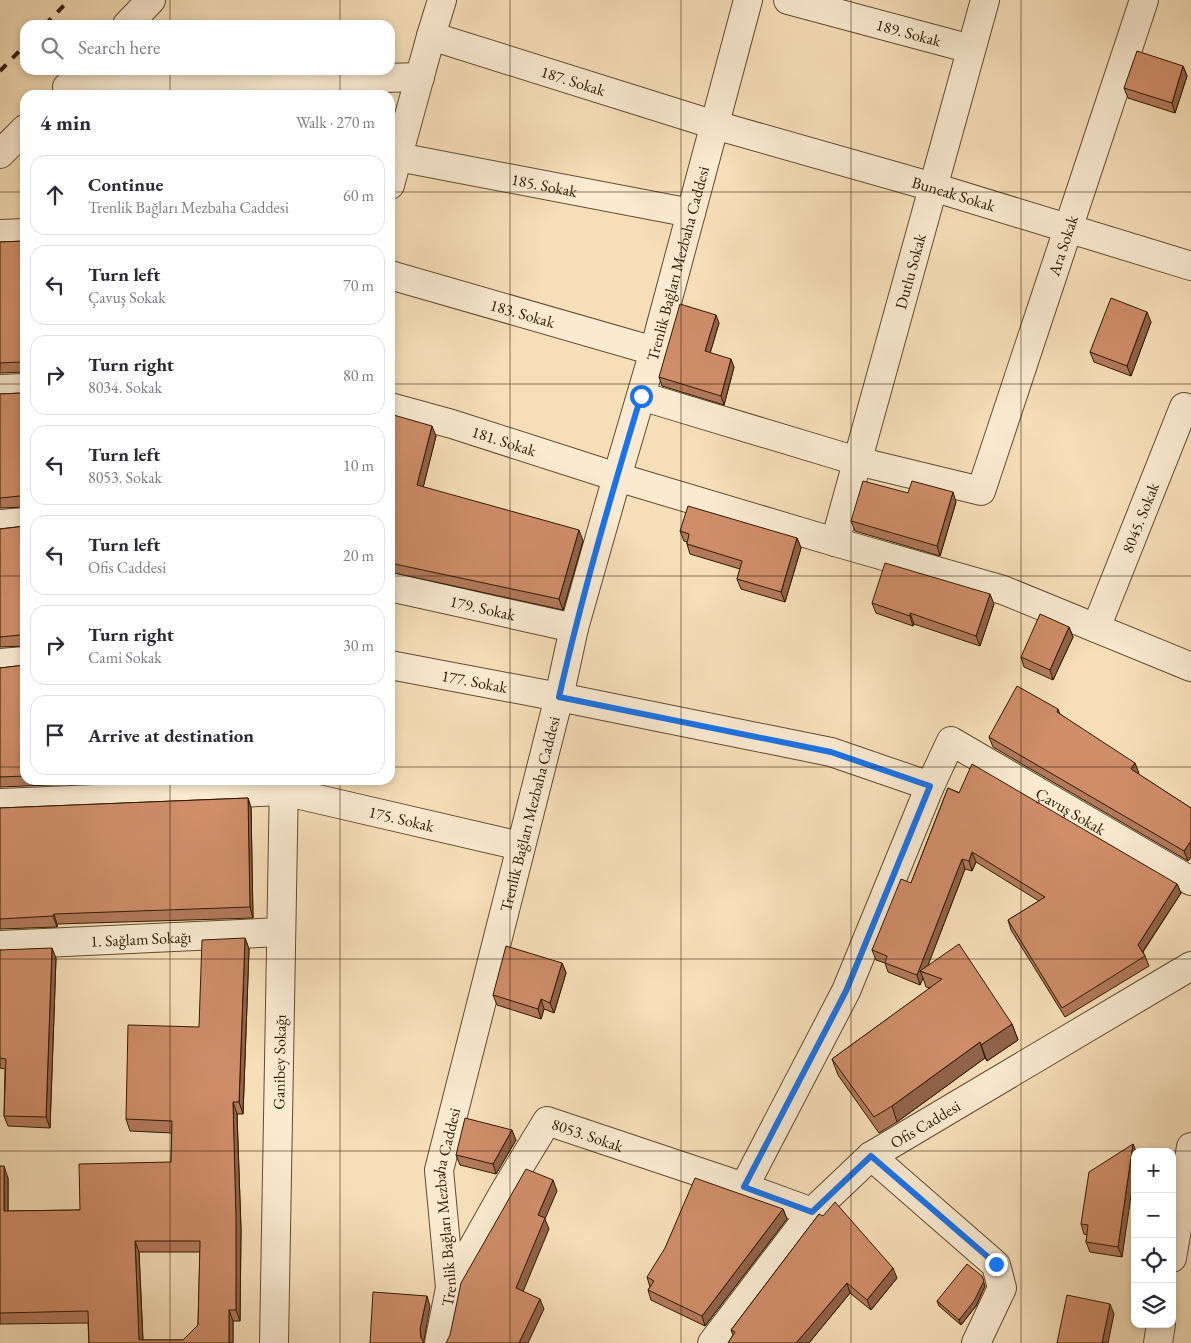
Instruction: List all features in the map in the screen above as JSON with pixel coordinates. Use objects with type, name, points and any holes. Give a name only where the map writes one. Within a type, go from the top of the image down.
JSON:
[{"type":"street","points":[[131,20],[151,0]]},
{"type":"street","points":[[395,168],[442,0]]},
{"type":"street","name":"Trenlik Bağları Mezbaha Caddesi","points":[[439,1343],[450,1288],[439,1170],[559,697],[574,628],[654,351],[748,0]]},
{"type":"street","name":"189. Sokak","points":[[788,0],[971,49]]},
{"type":"street","name":"Dutlu Sokak","points":[[835,542],[985,0]]},
{"type":"street","name":"Ara Sokak","points":[[857,460],[980,491],[1144,0]]},
{"type":"street","name":"187. Sokak","points":[[431,36],[715,125]]},
{"type":"street","points":[[70,84],[420,77]]},
{"type":"street","name":"Buncak Sokak","points":[[715,125],[933,187],[1191,266]]},
{"type":"street","points":[[0,154],[20,134]]},
{"type":"street","name":"185. Sokak","points":[[398,157],[691,212]]},
{"type":"street","points":[[0,234],[20,233]]},
{"type":"street","name":"183. Sokak","points":[[395,276],[654,351]]},
{"type":"street","points":[[0,389],[20,388]]},
{"type":"street","points":[[641,396],[857,460]]},
{"type":"street","name":"181. Sokak","points":[[395,408],[452,424],[617,477],[1003,590],[1191,667]]},
{"type":"street","name":"8045. Sokak","points":[[1096,628],[1188,408]]},
{"type":"street","points":[[0,524],[20,522]]},
{"type":"street","name":"179. Sokak","points":[[395,588],[574,628]]},
{"type":"street","points":[[0,662],[20,661]]},
{"type":"street","name":"177. Sokak","points":[[395,666],[559,697]]},
{"type":"street","points":[[559,697],[831,752],[930,786],[846,991],[744,1187]]},
{"type":"street","name":"Çavuş Sokak","points":[[930,786],[951,741],[1191,881]]},
{"type":"street","name":"175. Sokak","points":[[0,803],[283,786],[520,846]]},
{"type":"street","name":"Ganibey Sokağı","points":[[274,1343],[283,786]]},
{"type":"street","name":"1. Sağlam Sokağı","points":[[0,945],[281,932]]},
{"type":"street","name":"Ofis Caddesi","points":[[712,1343],[812,1212],[871,1156],[1191,966]]},
{"type":"street","name":"8053. Sokak","points":[[450,1288],[504,1192],[547,1121],[744,1187],[812,1212]]},
{"type":"street","points":[[1175,1238],[1191,1147]]},
{"type":"street","points":[[871,1156],[996,1264],[1002,1288],[976,1343]]},
{"type":"street","points":[[1158,1343],[1160,1328]]},
{"type":"building","points":[[1137,51],[1183,66],[1172,103],[1124,88]]},
{"type":"building","points":[[20,241],[20,362],[0,363],[0,242]]},
{"type":"building","points":[[1111,298],[1147,312],[1127,366],[1090,352]]},
{"type":"building","points":[[680,304],[716,315],[705,351],[731,359],[721,396],[659,377]]},
{"type":"building","points":[[20,393],[20,496],[0,498],[0,394]]},
{"type":"building","points":[[395,415],[432,426],[417,485],[579,530],[559,599],[395,564]]},
{"type":"building","points":[[863,481],[908,493],[912,481],[953,492],[937,546],[851,521]]},
{"type":"building","points":[[688,506],[797,538],[781,592],[737,579],[742,561],[687,544],[689,534],[680,531]]},
{"type":"building","points":[[20,527],[20,635],[0,637],[0,529]]},
{"type":"building","points":[[885,563],[990,594],[976,636],[910,613],[910,616],[872,603]]},
{"type":"building","points":[[1040,614],[1069,627],[1050,670],[1021,657]]},
{"type":"building","points":[[20,666],[20,776],[0,777],[0,668]]},
{"type":"building","points":[[1017,686],[1058,709],[1057,712],[1135,763],[1131,769],[1191,808],[1191,841],[1184,851],[989,737]]},
{"type":"building","points":[[972,764],[1177,884],[1138,945],[1145,956],[1062,1008],[1008,920],[1045,897],[972,852],[969,861],[962,859],[917,975],[885,963],[887,956],[872,950],[901,879],[911,883],[948,788],[959,793]]},
{"type":"building","points":[[248,798],[250,907],[54,914],[53,916],[0,919],[0,808]]},
{"type":"building","points":[[245,938],[239,1102],[233,1102],[236,1310],[229,1310],[229,1343],[89,1343],[88,1311],[0,1313],[0,1166],[4,1166],[4,1211],[80,1210],[79,1164],[171,1162],[172,1121],[126,1119],[128,1025],[199,1027],[202,940]],"holes":[[[135,1241],[200,1241],[198,1325],[183,1340],[139,1340]]]},
{"type":"building","points":[[959,944],[1012,1024],[981,1045],[980,1042],[874,1117],[832,1059],[942,979],[920,971]]},
{"type":"building","points":[[506,946],[562,963],[550,1003],[541,999],[538,1009],[493,995]]},
{"type":"building","points":[[52,948],[46,1117],[4,1116],[6,1059],[0,1058],[0,950]]},
{"type":"building","points":[[465,1118],[512,1130],[493,1164],[456,1155]]},
{"type":"building","points":[[1133,1144],[1118,1247],[1086,1242],[1088,1225],[1081,1224],[1089,1172]]},
{"type":"building","points":[[526,1169],[553,1180],[538,1215],[545,1218],[516,1288],[540,1299],[519,1343],[446,1343],[450,1335],[461,1283]]},
{"type":"building","points":[[695,1178],[783,1209],[702,1316],[648,1290],[654,1281],[647,1277],[665,1248]]},
{"type":"building","points":[[835,1202],[893,1268],[867,1300],[847,1283],[796,1343],[728,1343],[735,1332],[731,1330],[819,1214],[823,1216]]},
{"type":"building","points":[[967,1264],[982,1276],[984,1281],[974,1301],[959,1320],[937,1301]]},
{"type":"building","points":[[373,1292],[427,1296],[420,1329],[421,1338],[424,1343],[370,1343]]},
{"type":"building","points":[[1067,1295],[1110,1304],[1102,1343],[1057,1343]]},
{"type":"railway","points":[[50,20],[69,0]]},
{"type":"railway","points":[[0,71],[20,50]]},
{"type":"route","points":[[641,396],[574,628],[559,697],[831,752],[930,786],[846,991],[744,1187],[812,1212],[871,1156],[996,1264]]}]
